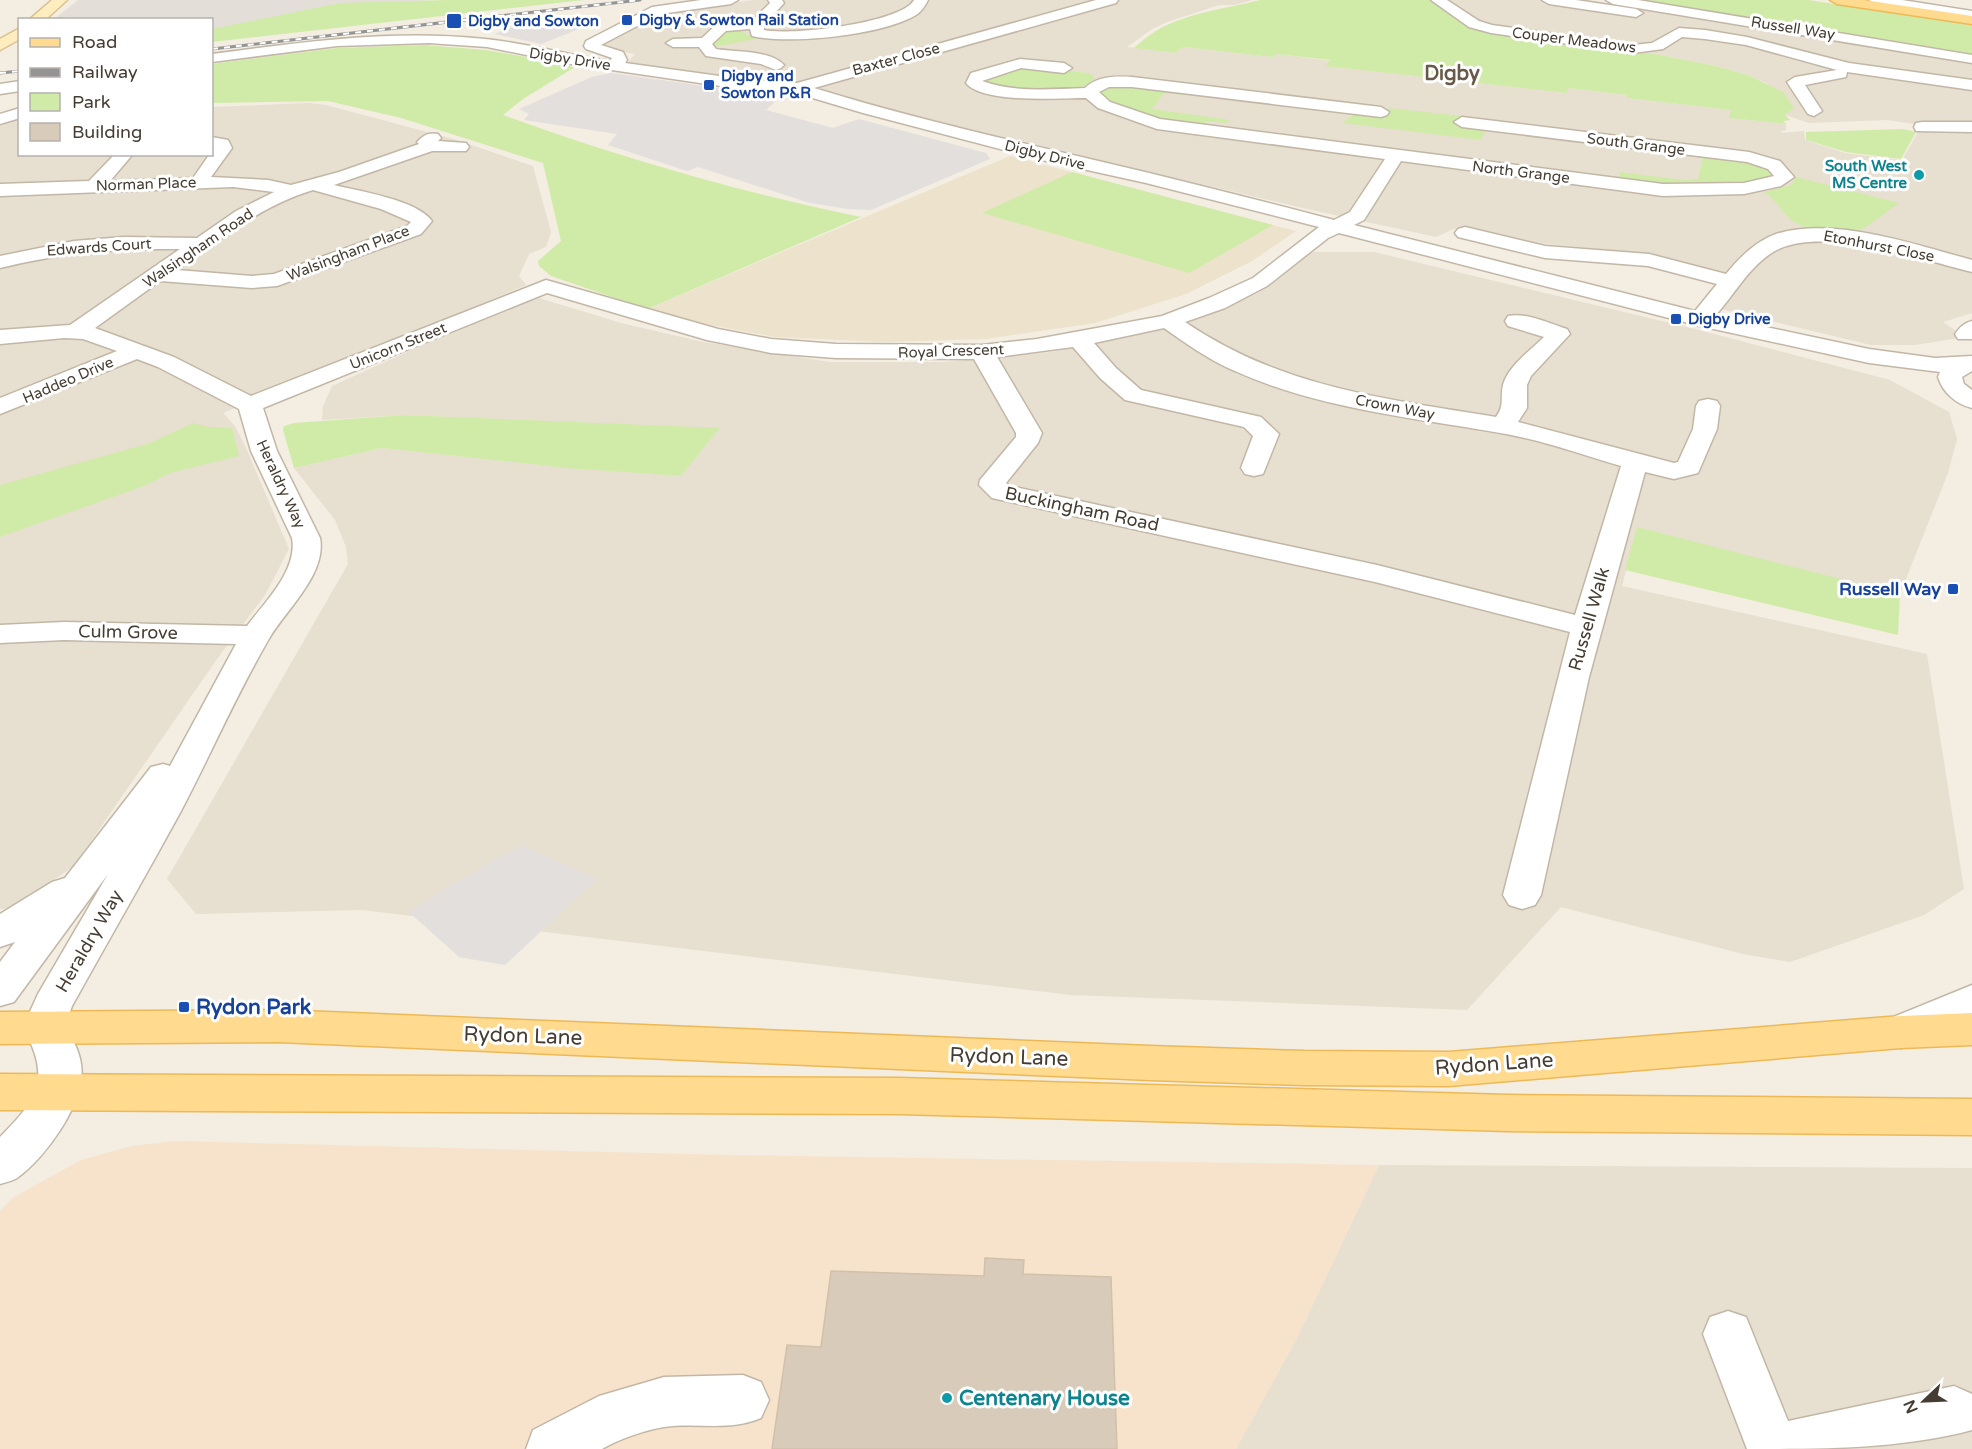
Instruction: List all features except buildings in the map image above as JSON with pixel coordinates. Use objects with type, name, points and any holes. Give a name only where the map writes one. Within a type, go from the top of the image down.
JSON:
[{"type":"main road","points":[[1837,0],[1972,20]]},
{"type":"main road","points":[[1893,0],[1972,13]]},
{"type":"main road","name":"Rydon Lane","points":[[0,1028],[278,1026],[1150,1063],[1438,1069],[1901,1032],[1972,1029]]},
{"type":"main road","points":[[0,1092],[899,1096],[1508,1113],[1972,1117]]},
{"type":"street","points":[[38,18],[60,0]]},
{"type":"street","points":[[610,65],[620,60],[618,55],[596,49],[591,44],[657,10],[730,0]]},
{"type":"street","points":[[674,43],[703,43],[717,36],[722,27],[757,24],[777,3],[775,0]]},
{"type":"street","points":[[757,24],[757,33],[770,37],[792,38],[879,22],[913,12],[921,0]]},
{"type":"street","name":"Couper Meadows","points":[[1438,0],[1484,28],[1624,49],[1665,44],[1679,32],[1713,35],[1851,69],[1937,78],[1972,85]]},
{"type":"street","name":"Couper Meadows","points":[[1549,0],[1709,24],[1716,27],[1716,34],[1713,35]]},
{"type":"street","name":"Russell Way","points":[[1613,0],[1972,59]]},
{"type":"street","points":[[1875,0],[1972,13]]},
{"type":"street","name":"Baxter Close","points":[[797,88],[995,32],[1118,1]]},
{"type":"street","points":[[879,22],[907,28]]},
{"type":"street","name":"Baxter Close","points":[[995,32],[1024,35],[1057,30]]},
{"type":"street","points":[[0,46],[18,33]]},
{"type":"street","points":[[816,34],[843,43]]},
{"type":"street","name":"Digby Drive","points":[[213,58],[337,42],[429,39],[487,43],[571,60],[741,84],[797,88],[892,116],[1700,319],[1869,356],[1916,370],[1965,379]]},
{"type":"street","points":[[703,43],[711,53],[764,60],[776,65]]},
{"type":"street","points":[[1064,68],[1020,63],[976,76],[974,83],[996,91],[1090,93],[1093,87],[1102,84],[1132,82],[1343,112],[1381,112]]},
{"type":"street","points":[[966,69],[982,74]]},
{"type":"street","name":"Couper Meadows","points":[[1814,111],[1795,82],[1845,73],[1851,69]]},
{"type":"street","points":[[0,88],[18,86]]},
{"type":"street","name":"North Grange","points":[[1090,93],[1104,105],[1157,124],[1677,190],[1766,186],[1785,177],[1774,165]]},
{"type":"street","points":[[0,119],[18,114]]},
{"type":"street","name":"South Grange","points":[[1462,122],[1495,131],[1749,157],[1774,165]]},
{"type":"street","points":[[1922,127],[1972,127]]},
{"type":"street","points":[[1228,149],[1240,135]]},
{"type":"street","points":[[199,182],[223,148],[222,144],[213,142]]},
{"type":"street","name":"Walsingham Road","points":[[75,331],[243,215],[291,191],[314,185],[431,142],[460,147]]},
{"type":"street","points":[[1202,146],[1255,154]]},
{"type":"street","name":"Royal Crescent","points":[[546,286],[684,327],[771,346],[865,353],[982,352],[1078,339],[1168,321],[1217,303],[1260,282],[1321,234],[1357,216],[1396,155]]},
{"type":"street","points":[[94,187],[123,156]]},
{"type":"street","name":"Norman Place","points":[[0,190],[199,182],[254,183],[291,191]]},
{"type":"street","name":"Walsingham Place","points":[[157,275],[252,282],[277,280],[414,230],[422,221],[417,216],[402,210],[314,185]]},
{"type":"street","points":[[1465,233],[1530,249],[1574,248],[1649,260],[1729,281]]},
{"type":"street","name":"Etonhurst Close","points":[[1700,319],[1727,303],[1729,281],[1757,254],[1776,242],[1804,235],[1837,236],[1925,253],[1972,266]]},
{"type":"street","name":"Edwards Court","points":[[0,261],[45,250],[77,246],[130,242],[200,244]]},
{"type":"street","name":"Unicorn Street","points":[[250,405],[546,286]]},
{"type":"street","name":"Crown Way","points":[[1168,321],[1192,340],[1241,366],[1282,382],[1378,405],[1502,426],[1635,462]]},
{"type":"street","points":[[1502,426],[1515,408],[1515,385],[1521,373],[1559,334],[1516,321]]},
{"type":"street","points":[[0,337],[86,332],[166,362],[250,405]]},
{"type":"street","points":[[1078,339],[1108,373],[1133,395],[1252,422],[1261,428],[1266,434],[1254,468]]},
{"type":"street","name":"Haddeo Drive","points":[[0,407],[135,351]]},
{"type":"street","name":"Buckingham Road","points":[[982,352],[1029,433],[1029,438],[993,480],[992,485],[996,489],[1064,507],[1184,531],[1287,569],[1377,574],[1587,627]]},
{"type":"street","name":"Heraldry Way","points":[[44,1027],[52,1005],[163,811],[204,729],[256,635],[295,582],[308,548],[306,538],[264,451],[250,405]]},
{"type":"street","points":[[1635,462],[1674,471],[1689,467],[1705,429],[1708,406]]},
{"type":"street","name":"Russell Walk","points":[[1522,895],[1567,697],[1635,462]]},
{"type":"street","name":"Culm Grove","points":[[0,634],[64,631],[256,635]]},
{"type":"street","name":"Heraldry Way","points":[[0,991],[167,771],[204,729]]},
{"type":"street","name":"Heraldry Way","points":[[0,933],[87,877]]},
{"type":"street","points":[[1901,1032],[1972,1001]]},
{"type":"street","points":[[0,1165],[38,1128],[59,1091],[61,1073],[56,1041],[44,1027]]},
{"type":"street","points":[[1728,1334],[1773,1449]]},
{"type":"street","points":[[552,1449],[599,1422],[664,1402],[743,1400]]},
{"type":"street","points":[[1782,1449],[1954,1412]]},
{"type":"shaded area","points":[[78,0],[430,0],[312,11],[213,32],[213,18],[56,18]]},
{"type":"shaded area","points":[[753,0],[1253,0],[1234,5],[1219,5],[1167,22],[1152,29],[1127,47],[1175,53],[1183,47],[1273,57],[1276,54],[1331,61],[1326,66],[1565,93],[1569,88],[1627,95],[1627,98],[1731,110],[1730,118],[1786,124],[1786,130],[1781,133],[1804,131],[1805,140],[1845,153],[1902,160],[1918,132],[1972,129],[1972,313],[1943,322],[1965,337],[1915,345],[1871,345],[1721,309],[1742,284],[1636,253],[1538,243],[1458,227],[1436,237],[1307,209],[785,85],[626,65],[635,54],[605,48],[602,44],[672,11]]},
{"type":"shaded area","points":[[1430,0],[1587,0],[1794,32],[1972,63],[1972,124],[1921,125],[1887,120],[1809,123],[1785,115],[1768,84],[1748,75],[1655,54],[1614,50],[1470,26]]},
{"type":"shaded area","points":[[575,20],[589,25],[541,44],[495,34],[508,28]]},
{"type":"shaded area","points":[[611,73],[725,89],[776,101],[766,110],[833,128],[859,119],[986,153],[990,159],[871,210],[848,209],[810,203],[698,167],[687,171],[608,145],[617,134],[524,120],[529,114],[519,109],[592,77]]},
{"type":"shaded area","points":[[308,103],[326,105],[457,140],[533,166],[551,232],[546,247],[529,254],[519,276],[526,285],[223,413],[235,426],[246,448],[289,549],[265,595],[217,659],[73,867],[11,908],[0,909],[0,126],[18,119],[18,156],[213,156],[213,107]]},
{"type":"shaded area","points":[[1010,156],[1296,231],[1252,261],[1186,294],[1095,323],[986,339],[885,342],[775,337],[711,325],[647,309]]},
{"type":"shaded area","points":[[1314,252],[1374,252],[1695,329],[1890,380],[1949,412],[1957,439],[1948,473],[1900,594],[1637,528],[1622,586],[1927,654],[1964,889],[1924,915],[1790,962],[1743,954],[1561,907],[1467,1010],[1071,995],[362,910],[196,914],[167,879],[348,564],[346,547],[335,520],[294,468],[382,448],[553,466],[681,476],[719,429],[404,415],[322,420],[323,406],[332,386],[456,330],[539,298],[621,323],[703,342],[830,362],[944,362],[1053,352],[1186,321],[1258,293],[1293,263]]},
{"type":"shaded area","points":[[521,845],[597,879],[505,965],[459,957],[409,912],[453,884]]},
{"type":"shaded area","points":[[175,1141],[727,1155],[1379,1165],[1298,1336],[1236,1449],[0,1449],[0,1211],[14,1197],[81,1160],[132,1146]]},
{"type":"shaded area","points":[[1379,1165],[1972,1168],[1972,1449],[1236,1449],[1298,1336]]},
{"type":"green space","points":[[584,0],[213,42],[213,29],[340,3]]},
{"type":"green space","points":[[1260,0],[1430,0],[1470,26],[1614,50],[1655,54],[1748,75],[1783,92],[1794,108],[1785,115],[1790,120],[1783,121],[1786,124],[1729,118],[1731,110],[1627,98],[1627,95],[1569,88],[1566,93],[1325,66],[1330,60],[1276,54],[1273,57],[1183,47],[1175,53],[1134,48],[1156,31],[1181,19]]},
{"type":"green space","points":[[1631,0],[1808,0],[1972,25],[1972,56]]},
{"type":"green space","points":[[742,26],[744,33],[756,39],[708,48],[724,31]]},
{"type":"green space","points":[[423,45],[486,50],[526,57],[531,61],[575,67],[523,99],[503,115],[591,146],[680,173],[770,197],[861,217],[647,309],[551,276],[539,266],[538,261],[561,241],[543,163],[401,118],[328,101],[213,103],[213,64],[337,48]]},
{"type":"green space","points":[[1023,64],[1087,73],[1093,75],[1094,81],[1077,89],[1009,90],[978,83]]},
{"type":"green space","points":[[1127,85],[1185,92],[1182,95],[1164,93],[1152,109],[1230,120],[1225,123],[1207,121],[1202,125],[1161,119],[1122,109],[1098,95],[1099,88]]},
{"type":"green space","points":[[1389,108],[1462,116],[1457,125],[1478,128],[1485,132],[1481,140],[1343,123],[1357,114],[1383,116]]},
{"type":"green space","points":[[1903,129],[1916,132],[1901,159],[1846,152],[1806,140],[1806,132]]},
{"type":"green space","points":[[1703,156],[1763,165],[1775,174],[1772,178],[1752,182],[1715,185],[1659,184],[1620,179],[1620,172],[1684,180],[1698,179]]},
{"type":"green space","points":[[1072,172],[1273,225],[1189,273],[982,213]]},
{"type":"green space","points":[[1796,177],[1899,203],[1852,234],[1837,235],[1820,232],[1790,219],[1765,192],[1791,185]]},
{"type":"green space","points":[[404,415],[720,428],[681,476],[567,468],[382,448],[294,468],[283,430],[284,426],[294,423]]},
{"type":"green space","points":[[193,423],[208,427],[232,428],[239,456],[170,473],[144,486],[0,537],[0,485],[150,443]]},
{"type":"green space","points":[[1637,527],[1900,594],[1898,635],[1625,570]]},
{"type":"railway","points":[[213,49],[640,0]]},
{"type":"railway","points":[[0,73],[18,71]]},
{"type":"place","name":"Digby & Sowton Rail Station","points":[[627,20]]},
{"type":"place","name":"Digby and Sowton","points":[[454,21]]},
{"type":"place","name":"Digby and Sowton P&R","points":[[709,85]]},
{"type":"place","name":"South West MS Centre","points":[[1919,175]]},
{"type":"place","name":"Digby Drive","points":[[1676,319]]},
{"type":"place","name":"Russell Way","points":[[1953,589]]},
{"type":"place","name":"Rydon Park","points":[[184,1007]]},
{"type":"place","name":"Centenary House","points":[[947,1398]]},
{"type":"district","name":"Digby","points":[[1452,74]]}]
